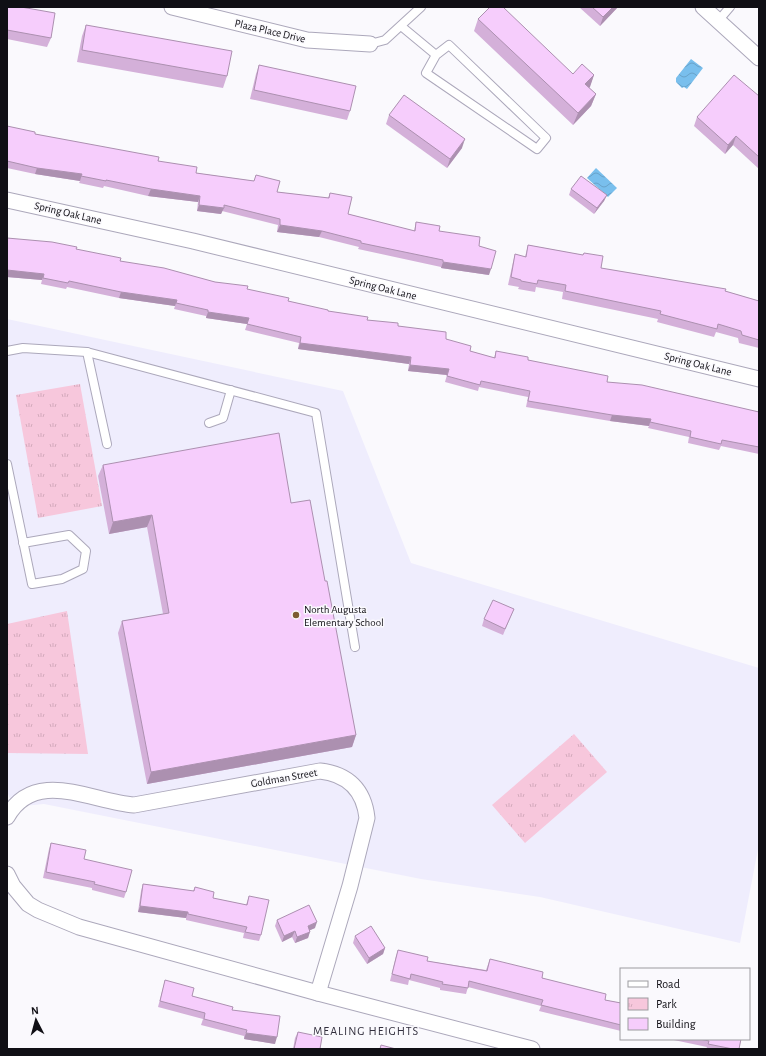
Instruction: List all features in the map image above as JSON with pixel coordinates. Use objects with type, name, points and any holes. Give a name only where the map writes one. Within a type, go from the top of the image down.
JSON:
[{"type":"street","name":"Plaza Place Drive","points":[[172,7],[307,40],[370,44]]},
{"type":"street","points":[[703,7],[759,58]]},
{"type":"street","name":"Spring Oak Lane","points":[[7,200],[193,241],[759,379]]},
{"type":"street","name":"Goldman Street","points":[[7,817],[21,799],[42,792],[69,791],[117,804],[134,806],[320,771],[341,775],[357,788],[364,803],[367,818],[350,886],[318,994]]},
{"type":"street","points":[[7,874],[13,886],[28,904],[79,928],[318,994],[532,1049]]},
{"type":"lane","points":[[370,44],[385,40],[421,7]]},
{"type":"lane","points":[[718,21],[730,7]]},
{"type":"lane","points":[[401,26],[436,55]]},
{"type":"lane","points":[[449,45],[546,138],[537,149],[426,73],[436,55],[449,45]]},
{"type":"lane","points":[[7,351],[23,348],[87,352],[316,413],[354,647]]},
{"type":"lane","points":[[87,352],[107,444]]},
{"type":"lane","points":[[210,423],[223,418],[232,390]]},
{"type":"lane","points":[[7,464],[23,543],[32,584],[62,579],[83,569],[86,551],[69,535],[23,543]]},
{"type":"shaded area","name":"North Augusta Elementary School","points":[[7,319],[343,391],[411,563],[759,668],[759,844],[740,943],[540,897],[421,879],[44,804],[14,807],[7,792]]},
{"type":"green space","points":[[80,384],[102,506],[38,518],[16,395]]},
{"type":"green space","points":[[67,611],[88,754],[7,753],[7,624]]},
{"type":"green space","points":[[574,734],[607,772],[525,843],[492,805]]},
{"type":"water","points":[[691,59],[703,68],[687,89],[684,87],[682,88],[676,82],[676,78]]},
{"type":"water","points":[[596,168],[617,188],[608,197],[587,178]]},
{"type":"building","points":[[7,7],[21,7],[55,13],[51,38],[7,30]]},
{"type":"building","points":[[490,7],[503,7],[573,74],[582,64],[594,75],[585,84],[596,94],[578,113],[478,19]]},
{"type":"building","points":[[592,7],[613,7],[603,17]]},
{"type":"building","points":[[86,25],[232,51],[227,76],[82,50]]},
{"type":"building","points":[[259,65],[356,86],[350,111],[254,90]]},
{"type":"building","points":[[734,75],[759,96],[759,157],[736,136],[728,145],[697,117]]},
{"type":"building","points":[[404,95],[465,139],[450,159],[389,115]]},
{"type":"building","points":[[7,126],[35,132],[35,134],[159,157],[158,161],[197,167],[196,173],[254,181],[256,175],[280,181],[277,192],[329,198],[330,193],[352,197],[348,214],[415,231],[416,222],[440,226],[439,231],[480,237],[479,246],[496,251],[491,269],[443,262],[443,260],[361,243],[361,241],[322,231],[280,225],[280,219],[224,205],[224,208],[199,205],[200,196],[106,181],[81,176],[82,174],[37,168],[7,161]]},
{"type":"building","points":[[581,176],[607,195],[597,208],[571,189]]},
{"type":"building","points":[[7,238],[52,242],[77,247],[76,249],[121,258],[120,261],[164,268],[215,282],[248,286],[247,289],[289,298],[288,301],[328,311],[368,317],[367,320],[398,323],[398,326],[446,332],[446,339],[471,346],[470,351],[495,358],[496,351],[528,357],[528,360],[608,376],[607,382],[642,385],[759,412],[759,447],[722,440],[721,444],[690,437],[691,431],[650,422],[651,419],[612,415],[528,401],[530,391],[481,381],[480,385],[447,376],[449,369],[410,365],[411,357],[300,343],[301,337],[247,324],[249,318],[208,312],[208,310],[176,303],[177,300],[121,292],[69,281],[68,283],[43,278],[44,274],[7,270]]},
{"type":"building","points":[[528,245],[583,255],[584,253],[603,256],[601,268],[726,289],[725,291],[759,301],[759,340],[742,335],[741,331],[718,324],[717,329],[660,314],[661,311],[565,291],[566,285],[538,280],[537,284],[521,281],[511,277],[515,254],[526,257]]},
{"type":"building","points":[[279,433],[291,503],[310,500],[356,735],[151,772],[122,621],[169,613],[152,515],[113,522],[103,465]]},
{"type":"building","points":[[493,600],[514,609],[505,629],[484,619]]},
{"type":"building","points":[[51,843],[86,850],[84,859],[132,870],[126,892],[94,884],[95,882],[46,872]]},
{"type":"building","points":[[143,884],[194,891],[195,887],[214,892],[213,898],[247,905],[249,896],[269,900],[261,935],[245,932],[247,927],[188,914],[188,912],[140,906]]},
{"type":"building","points":[[309,905],[317,922],[308,926],[310,932],[297,937],[295,931],[284,936],[277,920]]},
{"type":"building","points":[[371,926],[385,948],[369,958],[355,936]]},
{"type":"building","points":[[398,950],[428,957],[427,961],[487,971],[490,959],[543,972],[542,978],[606,994],[605,1000],[620,1003],[620,1025],[541,1005],[543,1000],[469,981],[468,988],[442,984],[443,982],[411,974],[410,979],[392,974]]},
{"type":"building","points":[[165,980],[194,988],[192,996],[233,1007],[232,1010],[280,1016],[277,1037],[246,1033],[247,1030],[204,1019],[205,1013],[160,1001]]},
{"type":"building","points":[[298,1032],[322,1037],[320,1049],[294,1049]]},
{"type":"building","points":[[704,1040],[741,1040],[739,1049],[708,1044],[709,1041]]},
{"type":"building","points":[[381,1045],[396,1049],[380,1049]]},
{"type":"place","name":"North Augusta Elementary School","points":[[296,615]]},
{"type":"district","name":"MEALING HEIGHTS","points":[[366,1031]]}]
